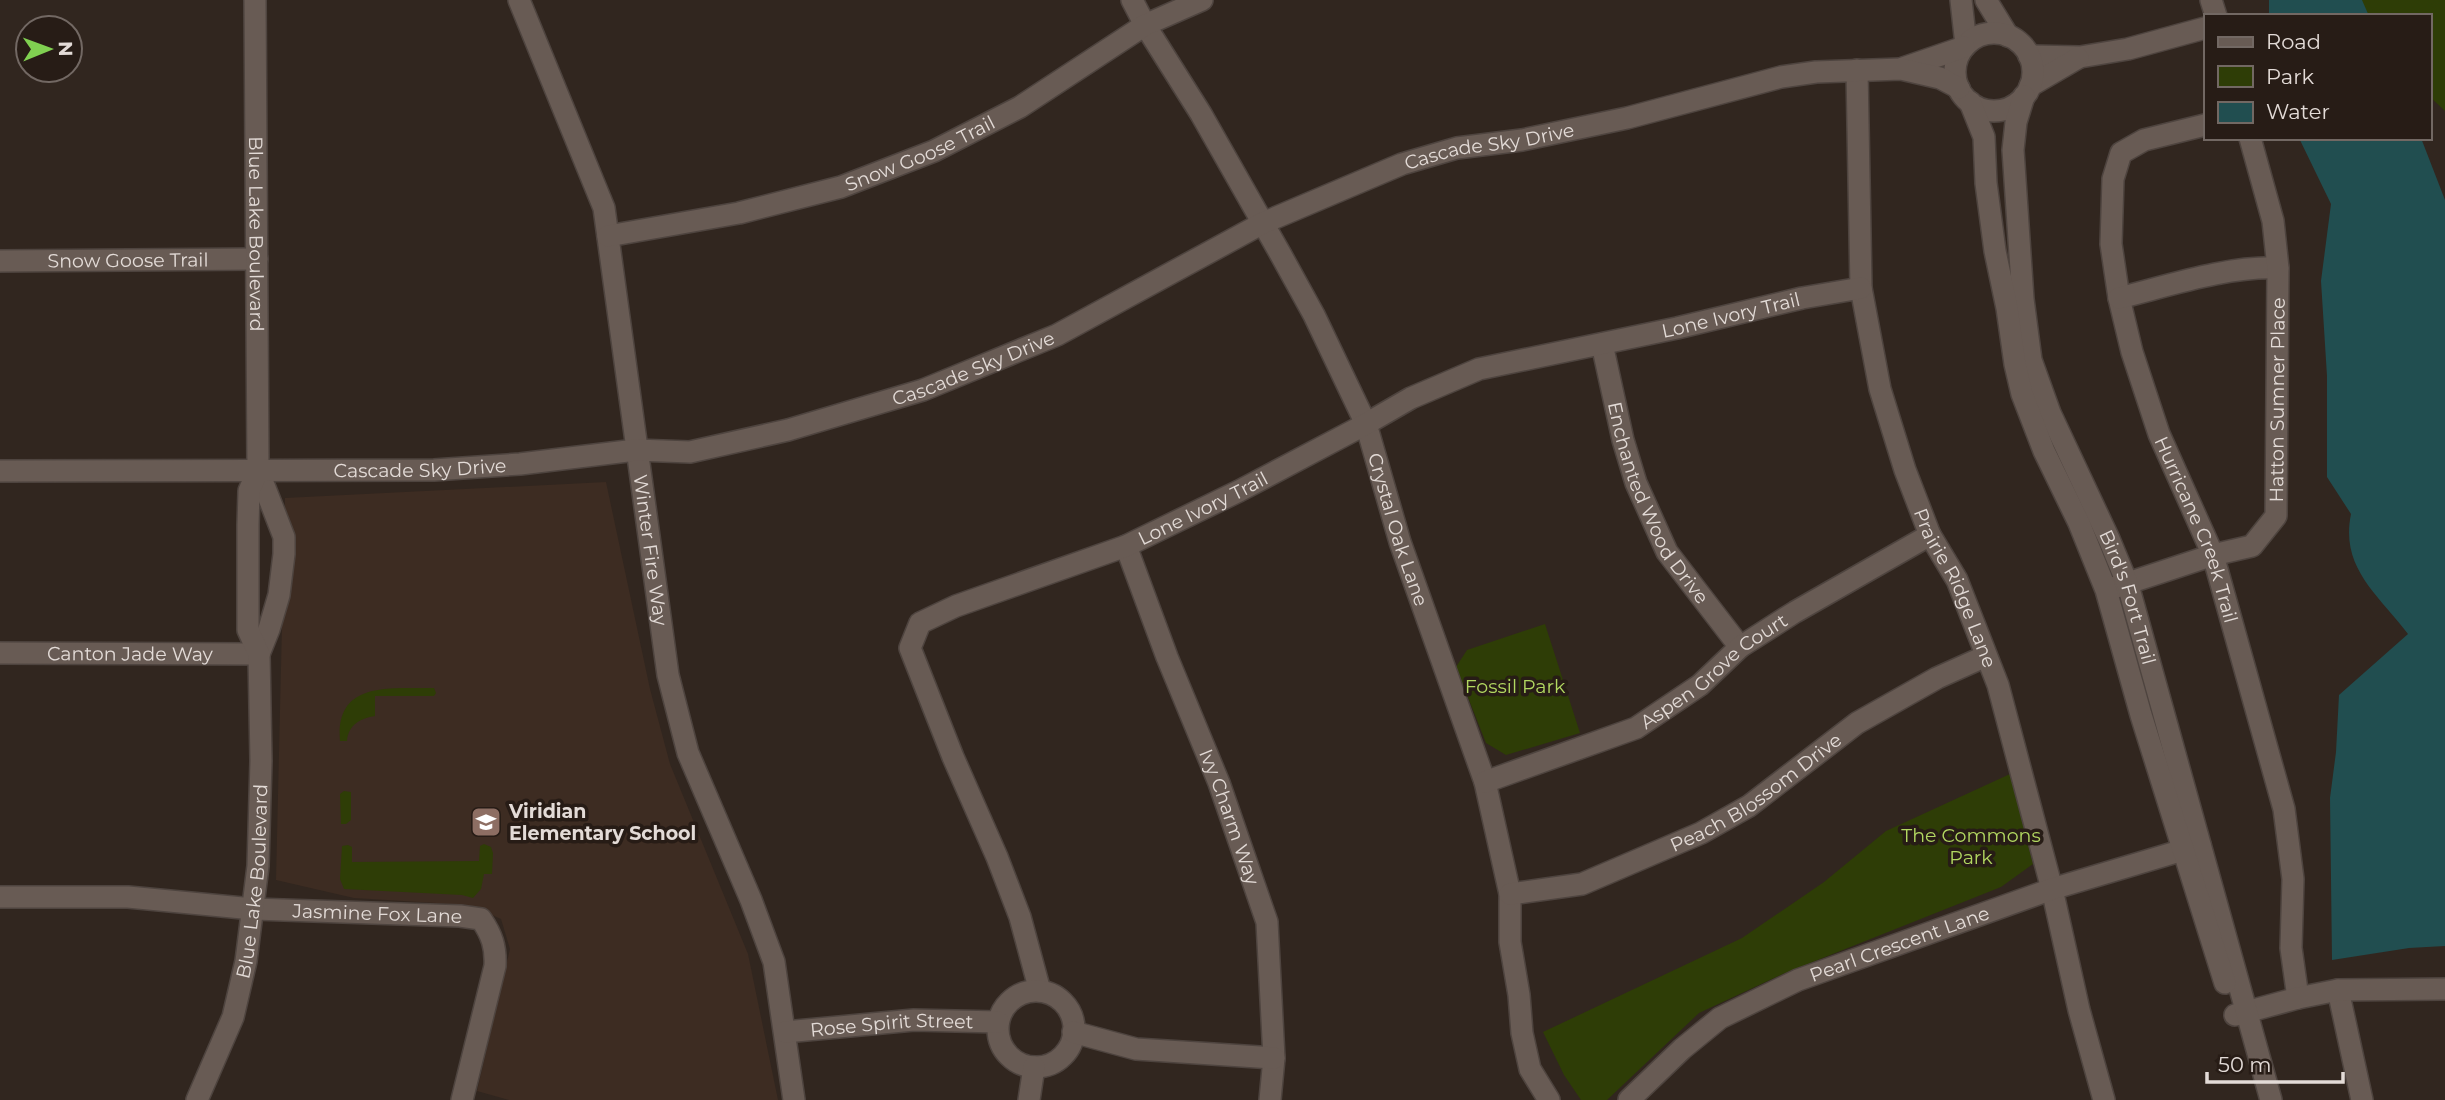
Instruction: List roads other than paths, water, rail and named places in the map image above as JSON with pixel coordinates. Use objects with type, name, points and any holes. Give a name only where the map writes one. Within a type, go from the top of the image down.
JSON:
[{"type":"street","name":"Blue Lake Boulevard","points":[[255,0],[257,470],[249,492],[248,630],[259,654]]},
{"type":"street","name":"Winter Fire Way","points":[[519,0],[604,208],[668,675],[685,740],[774,962],[794,1100]]},
{"type":"street","name":"Crystal Oak Lane","points":[[1132,0],[1264,223],[1314,315],[1366,424],[1400,542],[1485,782],[1510,894],[1510,942],[1522,1034],[1530,1069],[1549,1100]]},
{"type":"street","name":"Snow Goose Trail","points":[[608,236],[739,213],[841,187],[934,151],[1020,107],[1145,25],[1202,0]]},
{"type":"street","points":[[1961,0],[1965,46],[1956,67],[1964,95],[1980,108],[1992,111],[2015,104],[2027,91],[2080,57]]},
{"type":"street","points":[[1986,0],[2008,36]]},
{"type":"street","points":[[2029,56],[2080,57],[2127,48],[2204,27]]},
{"type":"street","points":[[1965,46],[1986,34],[1997,33],[2017,40],[2029,56],[2032,66],[2027,91]]},
{"type":"street","name":"Cascade Sky Drive","points":[[1901,69],[1965,46]]},
{"type":"street","name":"Cascade Sky Drive","points":[[0,471],[434,470],[520,464],[636,450],[690,452],[788,430],[923,390],[1057,335],[1264,223],[1402,164],[1457,148],[1522,140],[1627,118],[1781,77],[1816,72],[1901,69],[1940,78],[1964,95]]},
{"type":"street","name":"Prairie Ridge Lane","points":[[1857,70],[1861,288],[1880,389],[1905,470],[1930,534],[1956,579],[1998,685],[2104,1100]]},
{"type":"street","name":"Bird's Fort Trail","points":[[2027,91],[2016,122],[2013,150],[2023,299],[2022,394],[2044,451],[2079,523],[2106,590],[2271,1100]]},
{"type":"street","name":"Bird's Fort Trail","points":[[1964,95],[1983,136],[1986,183],[2023,362],[2050,413],[2128,585],[2191,847]]},
{"type":"street","name":"Hurricane Creek Trail","points":[[2204,125],[2144,140],[2121,153],[2113,179],[2111,244],[2119,298],[2132,352],[2159,434],[2213,555],[2284,809],[2292,879],[2291,948],[2298,998]]},
{"type":"street","name":"Hatton Sumner Place","points":[[2106,590],[2213,555],[2252,546],[2276,516],[2278,268],[2273,221],[2251,140]]},
{"type":"street","name":"Snow Goose Trail","points":[[0,261],[257,259]]},
{"type":"street","points":[[2119,298],[2207,277],[2261,267],[2278,268]]},
{"type":"street","name":"Lone Ivory Trail","points":[[1040,991],[1020,917],[910,646],[920,623],[956,606],[1126,546],[1366,424],[1411,398],[1479,369],[1802,298],[1861,288]]},
{"type":"street","name":"Enchanted Wood Drive","points":[[1602,344],[1623,440],[1636,483],[1667,552],[1740,648]]},
{"type":"street","name":"Blue Lake Boulevard","points":[[197,1100],[233,1017],[246,961],[258,866],[261,761],[259,654],[279,595],[285,554],[284,537],[257,470]]},
{"type":"street","name":"Aspen Grove Court","points":[[1485,782],[1636,728],[1700,685],[1740,648],[1930,534]]},
{"type":"street","name":"Ivy Charm Way","points":[[1126,546],[1167,657],[1219,783],[1267,922],[1274,1058],[1270,1100]]},
{"type":"street","name":"Canton Jade Way","points":[[0,653],[259,654]]},
{"type":"street","name":"Peach Blossom Drive","points":[[1510,894],[1582,884],[1701,833],[1749,806],[1857,723],[1937,678],[1986,656]]},
{"type":"street","name":"Pearl Crescent Lane","points":[[1629,1100],[1682,1049],[1720,1018],[1798,980],[2052,889],[2191,847]]},
{"type":"street","name":"Jasmine Fox Lane","points":[[0,897],[128,897],[253,909],[481,919],[490,932],[496,950],[495,966],[461,1100]]},
{"type":"street","points":[[2241,1014],[2338,990],[2445,989]]},
{"type":"street","points":[[2338,990],[2362,1100]]},
{"type":"street","points":[[1040,991],[1061,1000],[1073,1021],[1073,1032],[1070,1046],[1061,1058],[1048,1065],[1034,1067],[1021,1064],[1010,1057],[998,1035],[998,1022],[1013,998],[1026,992],[1040,991]]},
{"type":"street","name":"Bird's Fort Trail","points":[[2241,1014],[2257,1100]]},
{"type":"street","name":"Rose Spirit Street","points":[[785,1032],[914,1020],[998,1022]]},
{"type":"street","points":[[1073,1032],[1136,1049],[1274,1058]]},
{"type":"street","points":[[1029,1100],[1034,1067]]},
{"type":"water","points":[[2269,0],[2362,0],[2368,14],[2269,14]]},
{"type":"water","points":[[2300,140],[2422,140],[2445,200],[2445,946],[2409,948],[2332,960],[2330,798],[2339,695],[2408,634],[2374,593],[2356,565],[2349,533],[2351,514],[2327,477],[2327,376],[2321,281],[2331,204]]},
{"type":"place","name":"Viridian Elementary School","points":[[486,822]]},
{"type":"park label","name":"Fossil Park","points":[[1515,686]]},
{"type":"park label","name":"The Commons Park","points":[[1971,846]]}]
